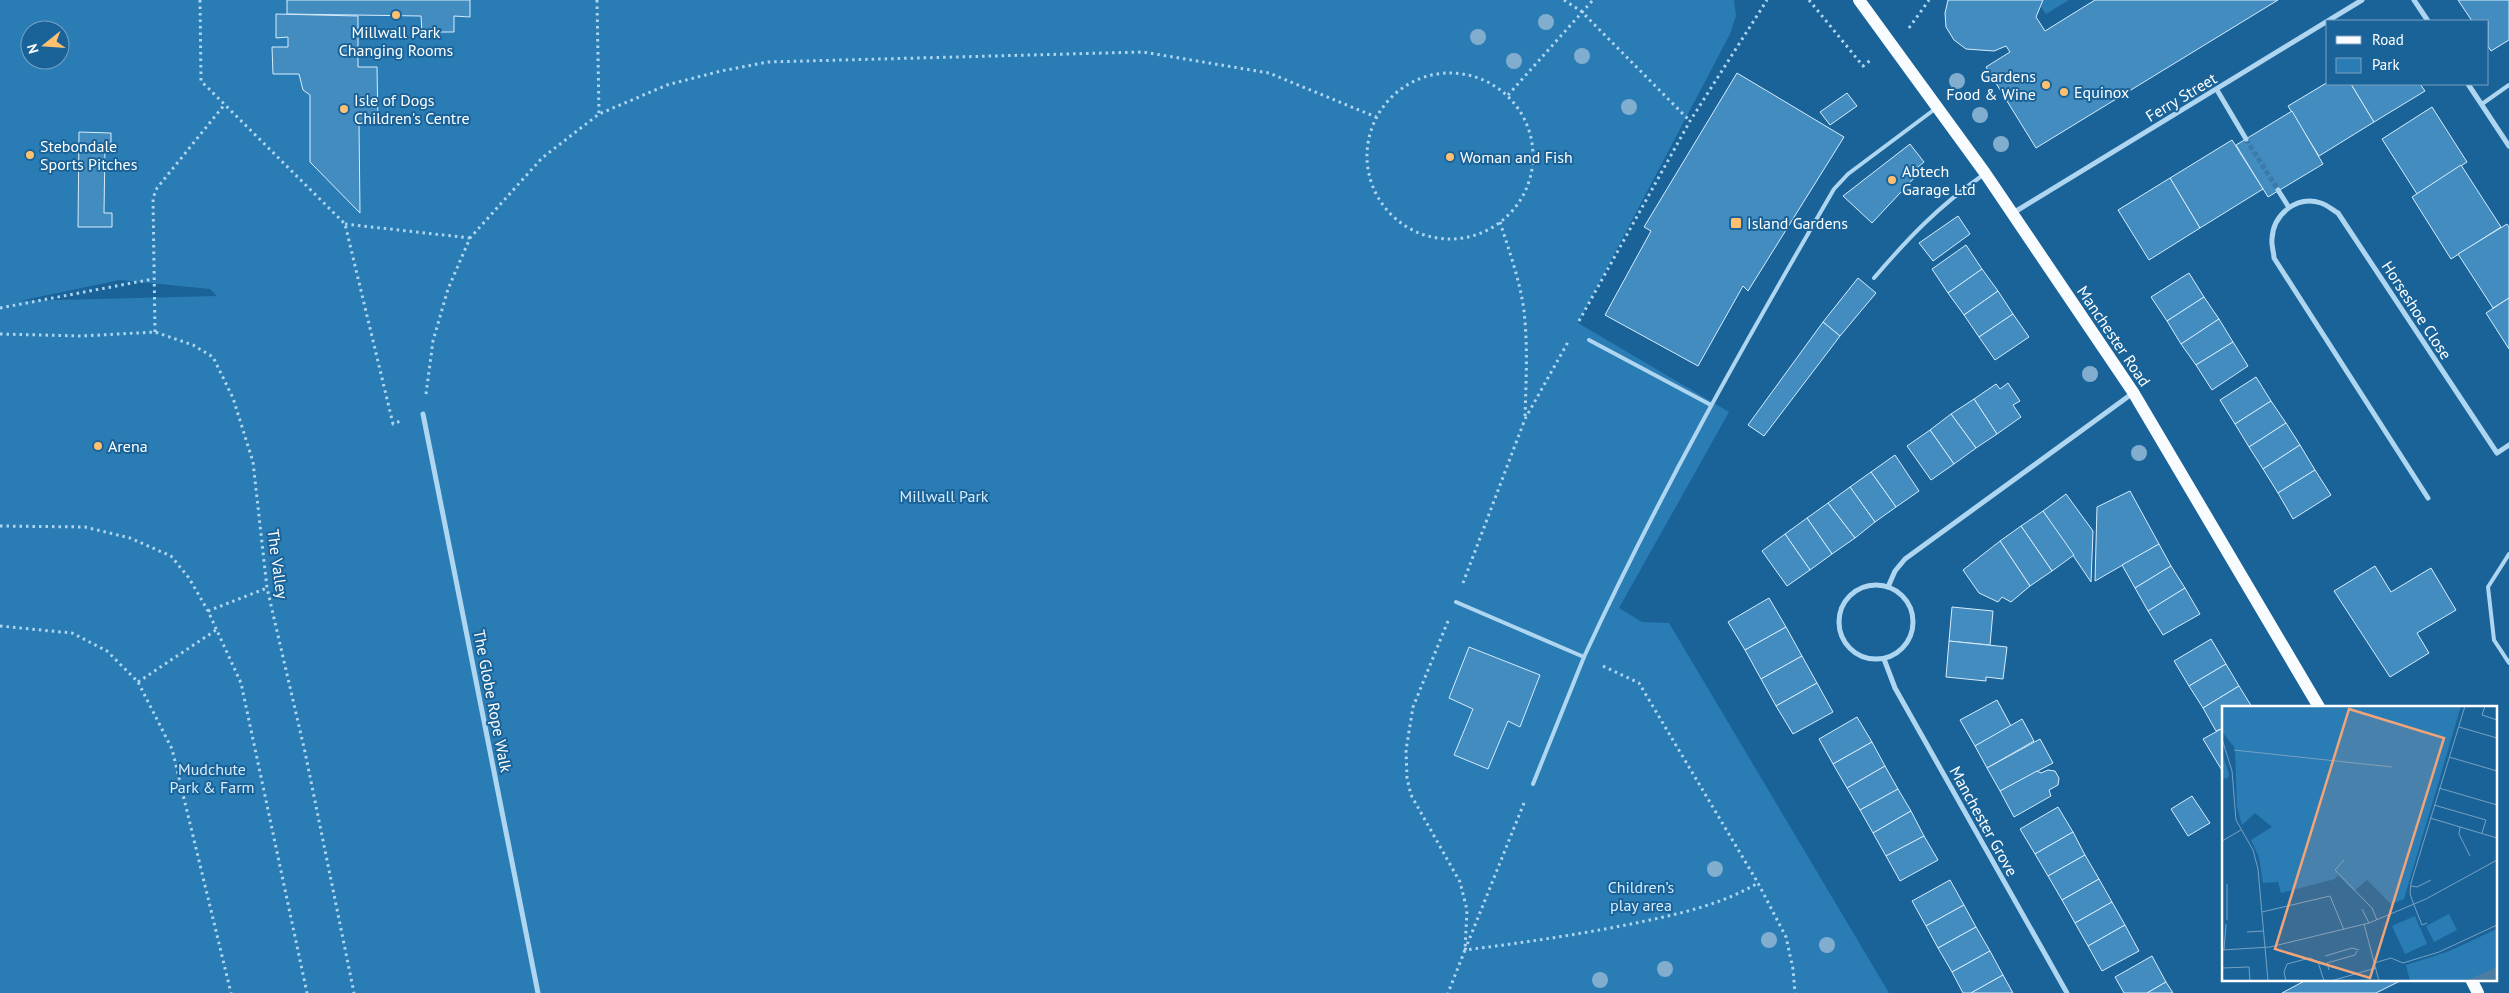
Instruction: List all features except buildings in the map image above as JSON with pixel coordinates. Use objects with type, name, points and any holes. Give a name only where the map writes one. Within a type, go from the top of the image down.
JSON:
[{"type":"main road","name":"Manchester Road","points":[[1859,0],[1985,173],[2133,392],[2318,706]]},
{"type":"main road","points":[[2471,980],[2478,993]]},
{"type":"street","name":"Ferry Street","points":[[2012,214],[2217,90],[2353,2],[2362,0]]},
{"type":"street","points":[[2414,0],[2427,20]]},
{"type":"street","points":[[2469,85],[2509,146]]},
{"type":"street","points":[[2217,90],[2246,139]]},
{"type":"street","points":[[2278,190],[2288,206],[2277,219],[2272,238],[2274,258],[2428,498]]},
{"type":"street","name":"Horseshoe Close","points":[[2288,206],[2305,202],[2320,203],[2338,212],[2497,453],[2509,445]]},
{"type":"street","points":[[1888,586],[1895,571],[1905,559],[2133,392]]},
{"type":"street","name":"The Globe Rope Walk","points":[[423,414],[538,993]]},
{"type":"street","points":[[1888,586],[1899,592],[1907,601],[1912,612],[1911,636],[1895,654],[1884,659],[1871,659],[1849,648],[1842,638],[1839,626],[1840,614],[1845,602],[1853,593],[1864,587],[1888,586]]},
{"type":"street","name":"Manchester Grove","points":[[1884,659],[1895,688],[2067,993]]},
{"type":"lane","points":[[2482,104],[2509,85]]},
{"type":"lane","points":[[1532,784],[1584,657],[1613,593],[1712,405],[1834,189],[1848,174],[1938,107]]},
{"type":"lane","points":[[1874,278],[1914,232],[1950,198],[1985,173]]},
{"type":"lane","points":[[1589,340],[1712,405]]},
{"type":"lane","points":[[2509,554],[2488,588],[2494,640],[2509,663]]},
{"type":"lane","points":[[1456,602],[1584,657]]},
{"type":"path","points":[[200,0],[201,81],[345,224],[393,424]]},
{"type":"path","points":[[597,0],[599,114]]},
{"type":"path","points":[[1564,0],[1581,11],[1690,122]]},
{"type":"path","points":[[1508,95],[1581,11],[1593,0]]},
{"type":"path","points":[[1578,323],[1690,122],[1767,0]]},
{"type":"path","points":[[1809,0],[1863,66]]},
{"type":"path","points":[[1908,29],[1929,0]]},
{"type":"path","points":[[423,414],[433,340],[448,289],[470,238],[542,158],[599,114],[667,85],[721,70],[768,62],[1143,52],[1269,73],[1376,117]]},
{"type":"path","points":[[1439,74],[1465,74],[1490,84],[1508,95],[1523,118],[1530,138],[1533,160],[1529,181],[1520,201],[1500,222],[1485,232],[1460,239],[1434,238],[1410,229],[1389,214],[1375,192],[1367,167],[1368,141],[1376,117],[1392,96],[1414,81],[1439,74]]},
{"type":"path","points":[[155,332],[153,198],[157,188],[225,104]]},
{"type":"path","points":[[1500,222],[1516,272],[1524,310],[1527,364],[1525,419]]},
{"type":"path","points":[[345,224],[470,238]]},
{"type":"path","points":[[0,308],[153,279]]},
{"type":"path","name":"The Valley","points":[[0,334],[82,336],[155,332],[192,345],[213,357],[233,398],[253,462],[267,588],[305,752],[354,993]]},
{"type":"path","points":[[1465,950],[1467,910],[1460,882],[1423,818],[1412,795],[1407,778],[1406,750],[1413,707],[1456,602],[1525,419],[1568,340]]},
{"type":"path","points":[[0,526],[85,526],[130,538],[171,556],[189,578],[208,611],[241,683],[307,993]]},
{"type":"path","points":[[208,611],[267,588]]},
{"type":"path","points":[[0,626],[72,633],[107,651],[138,682],[172,749],[231,993]]},
{"type":"path","points":[[138,682],[216,630]]},
{"type":"path","points":[[1584,657],[1639,683],[1758,883],[1786,937],[1793,969],[1795,993]]},
{"type":"path","points":[[1448,993],[1532,784]]},
{"type":"path","points":[[1465,950],[1544,941],[1664,917],[1708,905],[1758,883]]},
{"type":"green space","name":"Millwall Park","points":[[0,0],[1734,0],[1736,16],[1730,34],[1578,323],[1729,412],[1619,608],[1642,622],[1669,623],[1889,993],[0,993]],"holes":[[[120,280],[210,289],[217,296],[19,301]]]},
{"type":"green space","points":[[2043,0],[2069,0],[2046,14],[2041,7]]},
{"type":"tunnel","points":[[2246,139],[2278,190]]},
{"type":"place","name":"Millwall Park Changing Rooms","points":[[396,15]]},
{"type":"place","name":"Gardens Food & Wine","points":[[2046,85]]},
{"type":"place","name":"Equinox","points":[[2064,92]]},
{"type":"place","name":"Isle of Dogs Children's Centre","points":[[344,109]]},
{"type":"place","name":"Stebondale Sports Pitches","points":[[30,155]]},
{"type":"place","name":"Woman and Fish","points":[[1450,157]]},
{"type":"place","name":"Abtech Garage Ltd","points":[[1892,180]]},
{"type":"place","name":"Island Gardens","points":[[1736,223]]},
{"type":"place","name":"Arena","points":[[98,446]]},
{"type":"park label","name":"Mudchute Park & Farm","points":[[212,778]]},
{"type":"park label","name":"Children’s play area","points":[[1641,896]]}]
